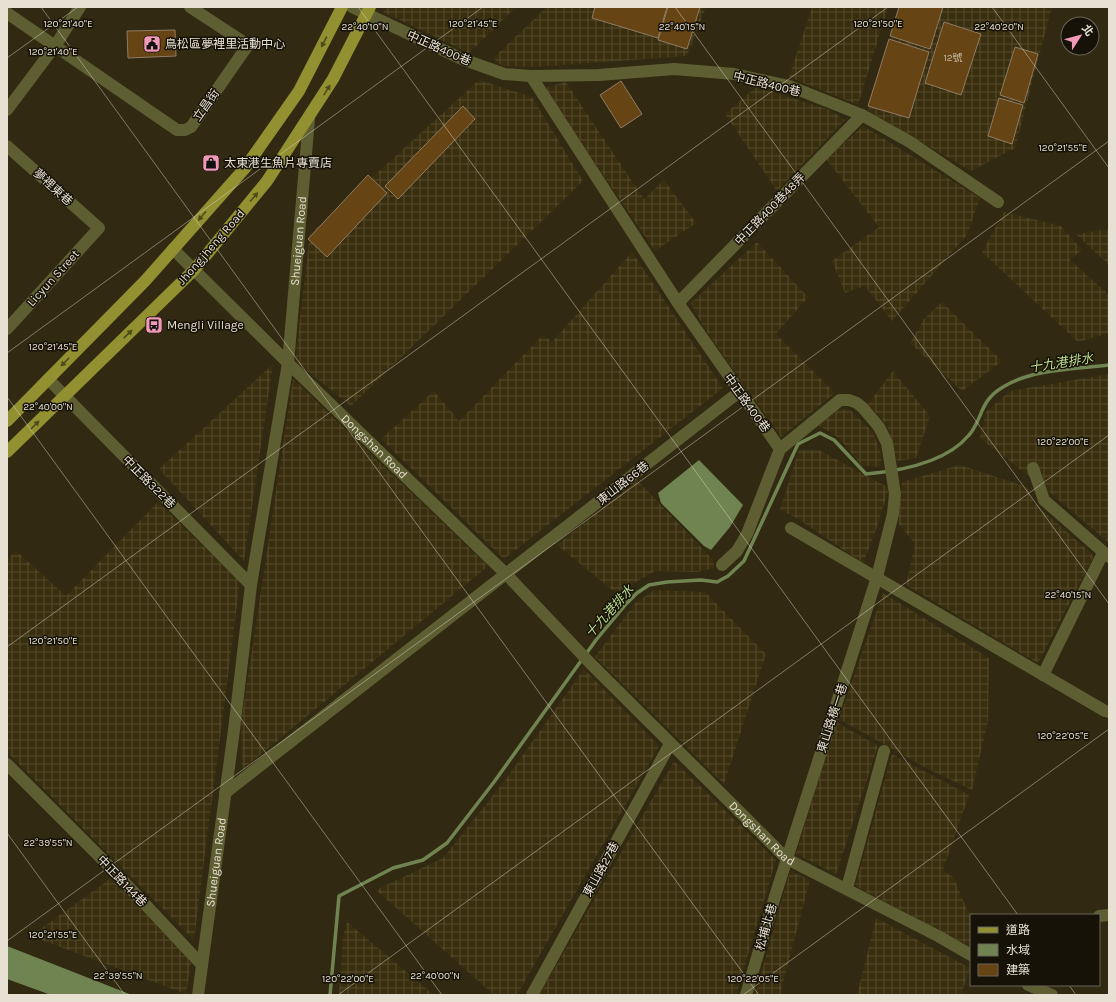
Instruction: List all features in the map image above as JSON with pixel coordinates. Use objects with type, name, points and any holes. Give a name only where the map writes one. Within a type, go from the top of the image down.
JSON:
[{"type":"main road","points":[[7,421],[145,281],[245,168],[300,91],[342,7]]},
{"type":"main road","name":"Jhongjheng Road","points":[[7,452],[194,270],[268,181],[309,119],[333,79],[369,10]]},
{"type":"street","points":[[7,110],[55,46],[80,7]]},
{"type":"street","name":"立昌街","points":[[55,46],[177,130],[186,130],[191,127],[248,45],[190,7]]},
{"type":"street","name":"中正路400巷","points":[[352,7],[369,10],[462,59],[504,74],[531,76],[599,75],[674,69],[734,74],[789,86],[862,115],[910,142],[998,202]]},
{"type":"street","points":[[7,13],[55,46]]},
{"type":"street","name":"中正路400巷","points":[[531,76],[678,303],[780,449]]},
{"type":"street","name":"中正路400巷48弄","points":[[678,303],[862,115]]},
{"type":"street","name":"Shueiguan Road","points":[[198,995],[234,730],[251,585],[288,363],[309,119]]},
{"type":"street","name":"夢裡東巷","points":[[7,146],[99,228]]},
{"type":"street","name":"Licyun Street","points":[[7,329],[99,228]]},
{"type":"street","name":"Dongshan Road","points":[[173,249],[288,363],[506,574],[590,663],[670,744],[787,858],[847,888],[970,954]]},
{"type":"street","name":"中正路322巷","points":[[48,379],[251,585]]},
{"type":"street","name":"東山路66巷","points":[[225,793],[739,392]]},
{"type":"street","name":"東山路橫一巷","points":[[780,449],[840,400],[849,400],[857,403],[879,427],[887,443],[896,494],[893,514],[877,577],[787,858]]},
{"type":"street","points":[[722,565],[737,551],[747,534],[780,449]]},
{"type":"street","points":[[1033,468],[1044,500],[1106,555],[1043,675]]},
{"type":"street","points":[[791,528],[1109,712]]},
{"type":"street","name":"東山路27巷","points":[[532,995],[670,744]]},
{"type":"street","points":[[847,888],[884,751]]},
{"type":"street","name":"中正路144巷","points":[[7,764],[113,870],[202,965]]},
{"type":"street","name":"松埔北巷","points":[[746,995],[787,858]]},
{"type":"street","points":[[1032,986],[1052,995]]},
{"type":"shaded area","points":[[386,7],[516,7],[469,53],[383,12]]},
{"type":"shaded area","points":[[547,7],[706,7],[687,56],[535,67],[502,66],[493,58]]},
{"type":"shaded area","points":[[812,7],[888,7],[858,105],[789,77]]},
{"type":"shaded area","points":[[902,7],[1052,7],[1015,148],[971,171],[868,111]]},
{"type":"shaded area","points":[[479,80],[532,97],[583,181],[351,406],[295,361],[310,234]]},
{"type":"shaded area","points":[[566,82],[644,199],[664,180],[696,223],[655,251],[544,88]]},
{"type":"shaded area","points":[[756,87],[830,110],[845,120],[777,191],[725,114]]},
{"type":"shaded area","points":[[863,126],[980,198],[967,235],[892,321],[865,286],[845,293],[832,261],[879,227],[826,159]]},
{"type":"shaded area","points":[[1004,212],[1061,226],[1082,250],[1070,260],[1109,295],[1109,333],[1078,342],[982,252]]},
{"type":"shaded area","points":[[1109,229],[1109,265],[1076,234]]},
{"type":"shaded area","points":[[757,242],[808,297],[776,334],[835,393],[781,437],[704,328],[691,303]]},
{"type":"shaded area","points":[[632,252],[723,388],[504,559],[381,439],[434,391],[459,421],[543,335],[552,342]]},
{"type":"shaded area","points":[[942,302],[1002,361],[962,391],[910,343],[923,320]]},
{"type":"shaded area","points":[[273,364],[244,561],[159,469]]},
{"type":"shaded area","points":[[893,371],[930,416],[916,458],[897,461],[887,425],[868,404]]},
{"type":"shaded area","points":[[1109,374],[1109,543],[1047,490],[980,438],[986,412],[1010,391]]},
{"type":"shaded area","points":[[293,379],[488,566],[242,770],[241,723]]},
{"type":"shaded area","points":[[838,409],[850,410],[873,432],[882,456],[880,467],[862,466],[839,438],[818,425]]},
{"type":"shaded area","points":[[799,450],[819,450],[889,488],[876,530],[863,563],[795,517],[780,510]]},
{"type":"shaded area","points":[[960,465],[1027,487],[1034,503],[1092,554],[1093,558],[1038,663],[906,585],[915,544],[898,523],[902,482]]},
{"type":"shaded area","points":[[637,480],[713,560],[714,568],[697,572],[655,571],[616,593],[557,545]]},
{"type":"shaded area","points":[[158,502],[240,582],[194,940],[7,752],[7,560],[16,551],[66,596]]},
{"type":"shaded area","points":[[654,590],[705,592],[766,654],[724,784],[595,657],[635,603]]},
{"type":"shaded area","points":[[883,593],[989,658],[988,721],[972,790],[928,769],[839,719]]},
{"type":"shaded area","points":[[584,669],[659,746],[517,995],[494,995],[376,890],[443,858],[503,783]]},
{"type":"shaded area","points":[[836,722],[878,746],[836,874],[796,854]]},
{"type":"shaded area","points":[[892,754],[969,795],[943,870],[954,878],[968,912],[973,914],[970,914],[970,946],[855,886]]},
{"type":"shaded area","points":[[674,761],[776,860],[736,995],[539,995]]},
{"type":"shaded area","points":[[790,871],[810,880],[780,995],[755,995]]},
{"type":"shaded area","points":[[111,878],[192,958],[186,994],[31,936]]},
{"type":"shaded area","points":[[876,918],[970,968],[961,995],[857,995]]},
{"type":"shaded area","points":[[347,922],[434,995],[339,995],[343,937]]},
{"type":"water","points":[[699,460],[743,505],[730,527],[711,550],[704,546],[661,503],[658,493]]},
{"type":"water","points":[[7,946],[132,995],[51,995],[7,979]]},
{"type":"building","points":[[595,7],[667,7],[658,38],[592,18]]},
{"type":"building","points":[[668,7],[700,7],[687,49],[658,40]]},
{"type":"building","points":[[899,7],[943,7],[930,49],[890,36]]},
{"type":"building","points":[[944,22],[981,34],[961,95],[925,83]]},
{"type":"building","name":"鳥松區夢裡里活動中心","points":[[175,30],[176,56],[128,58],[127,31]]},
{"type":"building","points":[[889,39],[929,52],[909,118],[868,106]]},
{"type":"building","points":[[1015,47],[1038,54],[1024,103],[1000,95]]},
{"type":"building","points":[[621,81],[642,114],[621,128],[600,95]]},
{"type":"building","points":[[999,98],[1023,105],[1012,144],[988,136]]},
{"type":"building","points":[[463,106],[475,119],[398,199],[385,186]]},
{"type":"building","points":[[368,175],[387,193],[327,257],[308,239]]},
{"type":"waterway","name":"十九港排水","points":[[330,995],[339,896],[393,868],[423,860],[447,843],[494,782],[596,640],[637,593],[649,585],[667,582],[701,580],[717,582],[728,576],[744,561],[798,444],[820,433],[834,440],[866,474],[907,468],[935,459],[959,445],[969,435],[977,423],[985,404],[995,392],[1014,381],[1040,373],[1109,365]]},
{"type":"place","name":"鳥松區夢裡里活動中心","points":[[152,44]]},
{"type":"place","name":"太東港生魚片專賣店","points":[[211,163]]},
{"type":"place","name":"Mengli Village","points":[[154,325]]}]
